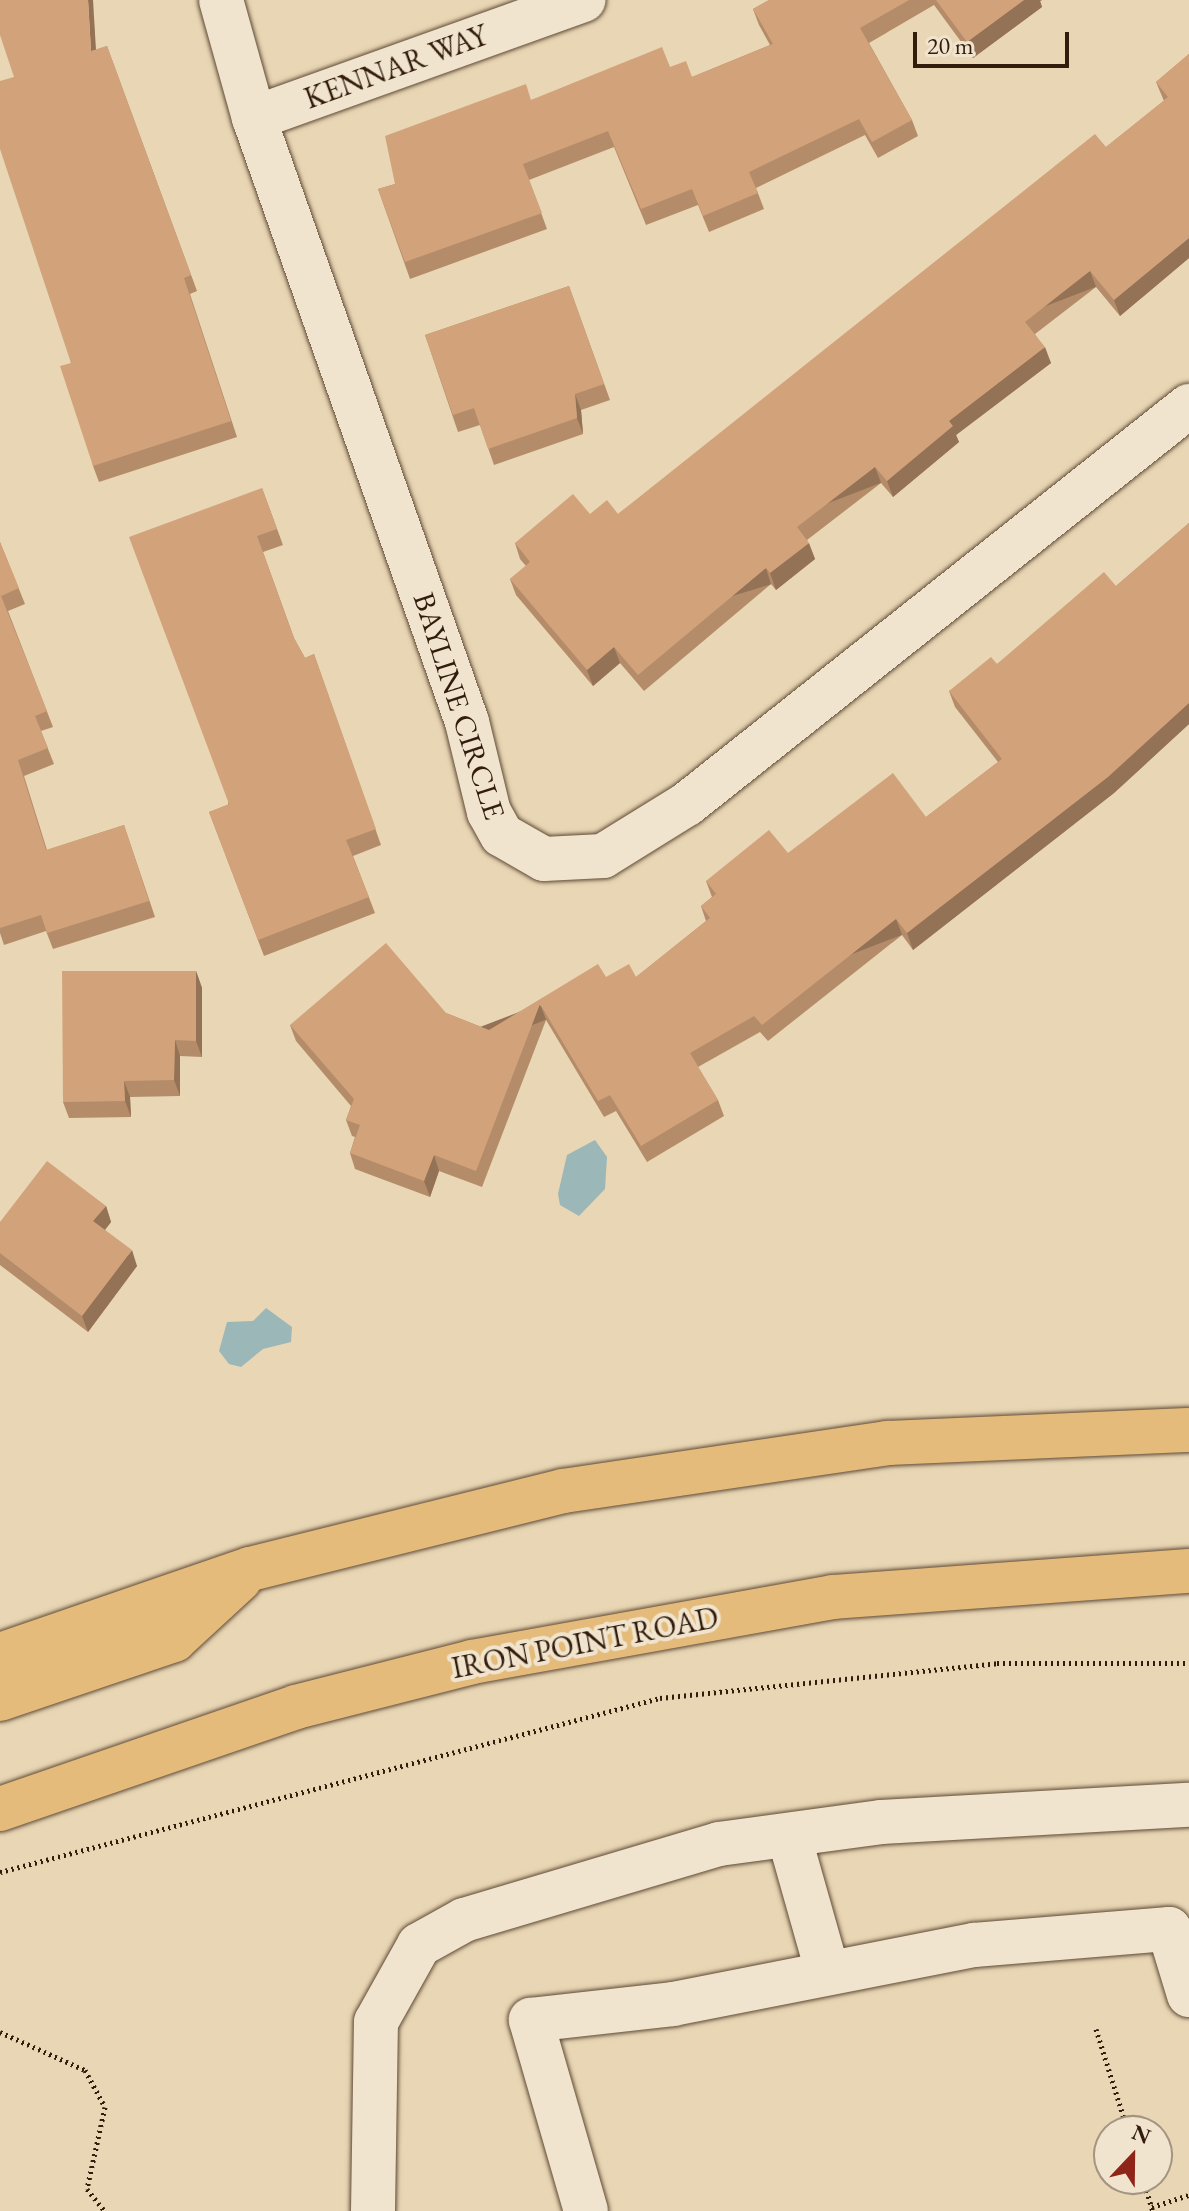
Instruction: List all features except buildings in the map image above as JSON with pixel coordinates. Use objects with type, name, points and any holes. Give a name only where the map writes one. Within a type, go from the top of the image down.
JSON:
[{"type":"main road","points":[[0,1655],[250,1569],[563,1491],[733,1464],[1020,1432],[1189,1430]]},
{"type":"main road","points":[[0,1699],[174,1640],[250,1569]]},
{"type":"main road","name":"IRON POINT ROAD","points":[[0,1809],[296,1707],[472,1662],[833,1597],[1189,1571]]},
{"type":"street","name":"BAYLINE CIRCLE","points":[[221,0],[254,118],[467,722],[489,812],[502,835],[544,859],[603,856],[676,812],[1189,406]]},
{"type":"street","name":"KENNAR WAY","points":[[254,118],[583,0]]},
{"type":"street","points":[[373,2211],[376,2022],[419,1945],[464,1920],[719,1844],[881,1822],[1189,1805]]},
{"type":"street","points":[[789,1836],[827,1970]]},
{"type":"street","points":[[586,2211],[531,2020],[673,2004],[827,1970],[974,1945],[1169,1929],[1189,1995]]},
{"type":"path","points":[[0,1872],[660,1698],[997,1663],[1189,1663]]},
{"type":"path","points":[[1096,2029],[1123,2115]]},
{"type":"path","points":[[0,2032],[85,2070],[105,2107],[87,2189],[105,2211]]},
{"type":"path","points":[[1152,2209],[1189,2195]]},
{"type":"water","points":[[595,1140],[607,1157],[605,1189],[579,1216],[560,1205],[558,1194],[567,1155]]},
{"type":"water","points":[[266,1308],[292,1327],[291,1342],[263,1349],[241,1367],[229,1364],[219,1351],[227,1322],[253,1321]]}]
